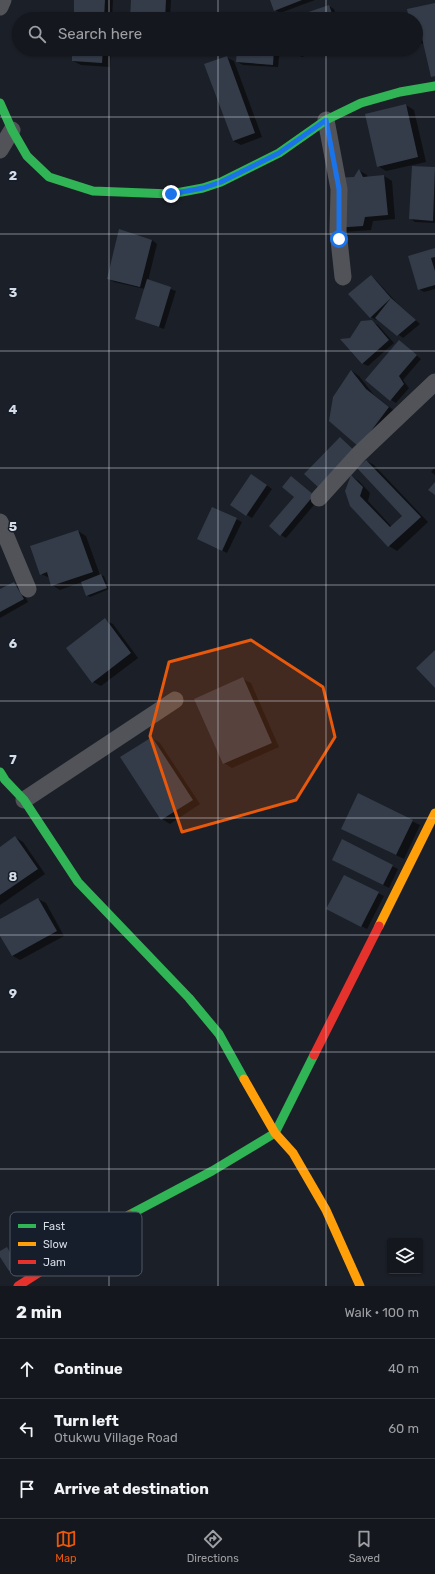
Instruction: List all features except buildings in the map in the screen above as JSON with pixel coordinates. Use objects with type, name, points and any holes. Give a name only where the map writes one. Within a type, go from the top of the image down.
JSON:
[{"type":"street","points":[[0,7],[3,0]]},
{"type":"street","points":[[0,103],[12,130],[27,156],[49,177],[93,191],[171,194],[203,188],[221,182],[279,153],[326,120],[361,103],[400,92],[435,86]]},
{"type":"street","points":[[326,120],[339,189],[338,231],[343,277]]},
{"type":"street","points":[[0,150],[12,130]]},
{"type":"street","points":[[320,498],[359,454],[435,382]]},
{"type":"street","points":[[0,522],[28,589]]},
{"type":"street","points":[[24,800],[175,700]]},
{"type":"street","points":[[2,779],[24,800],[78,882],[189,998],[219,1034],[274,1133],[293,1153],[326,1210],[360,1286]]},
{"type":"street","points":[[135,1212],[212,1171],[274,1133],[435,813]]},
{"type":"street","points":[[18,1286],[34,1276]]},
{"type":"highlighted area","points":[[251,640],[323,687],[335,737],[296,800],[182,832],[150,736],[169,662]]},
{"type":"traffic: fast","points":[[0,103],[12,130],[27,156],[49,177],[93,191],[171,194],[203,188],[221,182],[279,153],[326,120],[361,103],[400,92],[435,86]]},
{"type":"traffic: fast","points":[[0,772],[5,780],[24,800],[78,882],[189,998],[219,1034],[244,1079]]},
{"type":"traffic: fast","points":[[135,1212],[212,1171],[275,1133],[314,1055]]},
{"type":"traffic: slow","points":[[379,926],[435,813]]},
{"type":"traffic: slow","points":[[244,1079],[275,1133],[293,1153],[326,1210],[360,1286]]},
{"type":"traffic: jam","points":[[314,1055],[379,926]]},
{"type":"traffic: jam","points":[[18,1286],[34,1276]]},
{"type":"route","points":[[171,194],[203,188],[221,182],[279,153],[326,120],[339,189],[339,239]]}]
